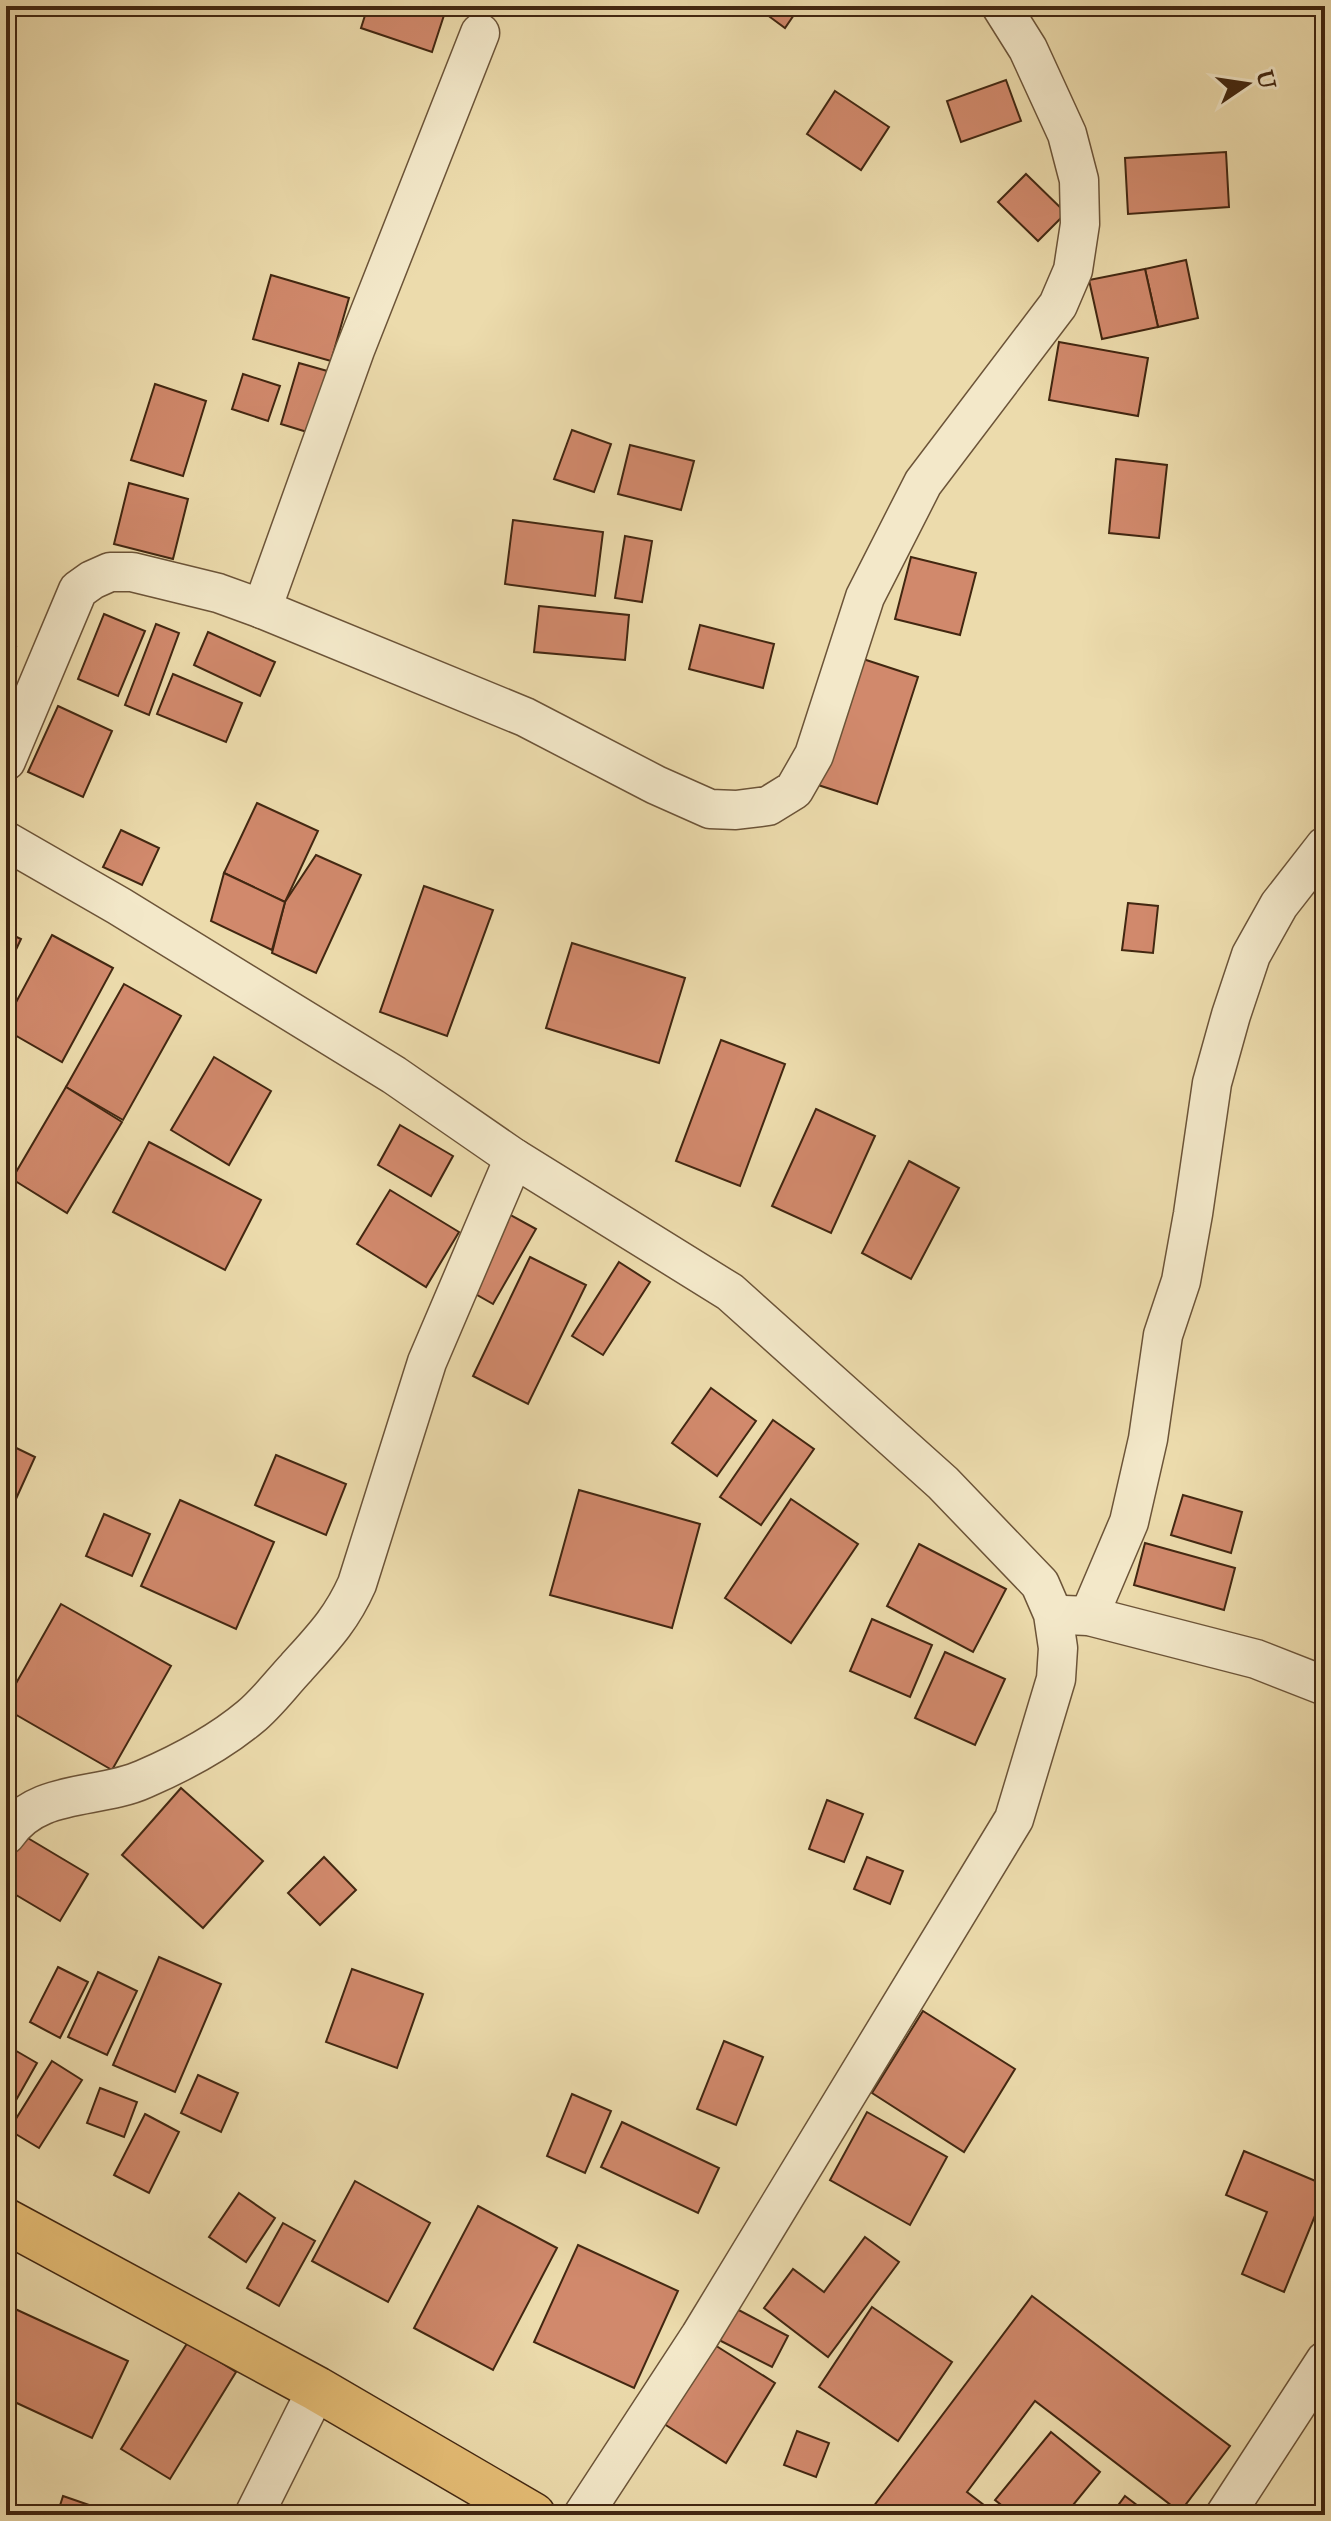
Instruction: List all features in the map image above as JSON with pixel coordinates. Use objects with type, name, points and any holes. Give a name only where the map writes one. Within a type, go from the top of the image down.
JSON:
[{"type":"highway","points":[[6,2221],[317,2389],[533,2515]]},
{"type":"street","points":[[6,761],[78,590],[110,572],[132,572],[218,593],[262,609],[525,717],[656,785],[710,809],[768,806],[794,790],[814,755],[865,597],[923,483],[1058,305],[1073,270],[1080,224],[1079,180],[1067,134],[1028,49],[1001,6]]},
{"type":"street","points":[[262,609],[355,350],[480,33]]},
{"type":"street","points":[[6,841],[119,906],[381,1067],[514,1158],[730,1292],[943,1483],[1071,1615],[1256,1659],[1325,1686]]},
{"type":"street","points":[[583,2515],[700,2336],[1014,1819],[1056,1679],[1058,1648],[1071,1615],[1129,1522],[1148,1439],[1163,1335],[1181,1281],[1212,1083],[1231,1015],[1251,955],[1272,918],[1325,846]]},
{"type":"street","points":[[6,1835],[30,1809],[53,1800],[141,1781],[215,1742],[252,1715],[344,1613],[357,1584],[427,1362],[514,1158]]},
{"type":"street","points":[[1225,2515],[1325,2361]]},
{"type":"street","points":[[254,2515],[317,2389]]},
{"type":"building","points":[[368,6],[447,6],[432,52],[361,28]]},
{"type":"building","points":[[755,6],[800,6],[785,28]]},
{"type":"building","points":[[1006,80],[1021,121],[961,142],[947,101]]},
{"type":"building","points":[[835,91],[889,127],[861,170],[807,134]]},
{"type":"building","points":[[1226,152],[1229,207],[1128,214],[1125,158]]},
{"type":"building","points":[[1026,174],[1066,213],[1038,241],[998,202]]},
{"type":"building","points":[[1186,260],[1198,318],[1158,327],[1145,269]]},
{"type":"building","points":[[1145,269],[1158,327],[1102,339],[1089,280]]},
{"type":"building","points":[[271,275],[349,298],[331,361],[253,339]]},
{"type":"building","points":[[1059,342],[1148,358],[1138,416],[1049,400]]},
{"type":"building","points":[[299,363],[338,374],[320,436],[281,424]]},
{"type":"building","points":[[243,374],[280,386],[268,421],[232,409]]},
{"type":"building","points":[[155,384],[206,401],[183,476],[131,460]]},
{"type":"building","points":[[572,430],[611,444],[594,492],[554,479]]},
{"type":"building","points":[[630,445],[694,461],[681,510],[618,494]]},
{"type":"building","points":[[1116,459],[1167,465],[1159,538],[1109,533]]},
{"type":"building","points":[[129,483],[188,499],[173,559],[114,544]]},
{"type":"building","points":[[513,520],[603,532],[595,596],[505,584]]},
{"type":"building","points":[[625,536],[652,541],[642,602],[615,598]]},
{"type":"building","points":[[911,557],[976,573],[960,635],[895,619]]},
{"type":"building","points":[[539,606],[629,615],[625,660],[534,652]]},
{"type":"building","points":[[104,614],[145,631],[118,696],[78,679]]},
{"type":"building","points":[[156,624],[179,633],[149,715],[125,705]]},
{"type":"building","points":[[700,625],[774,644],[763,688],[689,669]]},
{"type":"building","points":[[208,632],[275,662],[260,696],[194,665]]},
{"type":"building","points":[[6,642],[16,647],[6,671]]},
{"type":"building","points":[[857,657],[918,677],[877,804],[815,784]]},
{"type":"building","points":[[173,674],[242,703],[226,742],[157,714]]},
{"type":"building","points":[[58,706],[112,731],[83,797],[28,772]]},
{"type":"building","points":[[257,803],[318,831],[285,902],[224,873]]},
{"type":"building","points":[[121,830],[159,848],[142,885],[103,867]]},
{"type":"building","points":[[316,855],[361,875],[316,973],[272,953],[285,902]]},
{"type":"building","points":[[224,873],[285,902],[272,950],[211,921]]},
{"type":"building","points":[[424,886],[493,910],[447,1036],[380,1012]]},
{"type":"building","points":[[1128,903],[1158,906],[1153,953],[1122,950]]},
{"type":"building","points":[[6,932],[21,939],[6,971]]},
{"type":"building","points":[[52,935],[113,968],[62,1062],[6,1030],[6,1021]]},
{"type":"building","points":[[572,943],[685,978],[659,1063],[546,1028]]},
{"type":"building","points":[[124,984],[181,1016],[123,1120],[66,1087]]},
{"type":"building","points":[[721,1040],[785,1064],[740,1186],[676,1161]]},
{"type":"building","points":[[214,1057],[271,1091],[229,1165],[171,1130]]},
{"type":"building","points":[[66,1087],[122,1122],[67,1213],[12,1179]]},
{"type":"building","points":[[816,1109],[875,1136],[831,1233],[772,1206]]},
{"type":"building","points":[[400,1125],[453,1156],[431,1196],[378,1165]]},
{"type":"building","points":[[149,1142],[261,1200],[225,1270],[113,1212]]},
{"type":"building","points":[[909,1161],[959,1188],[911,1279],[862,1253]]},
{"type":"building","points":[[390,1190],[459,1232],[426,1287],[357,1244]]},
{"type":"building","points":[[507,1213],[536,1229],[493,1304],[465,1288]]},
{"type":"building","points":[[530,1257],[586,1285],[528,1404],[473,1376]]},
{"type":"building","points":[[619,1262],[650,1282],[603,1355],[572,1336]]},
{"type":"building","points":[[711,1388],[756,1421],[717,1476],[672,1443]]},
{"type":"building","points":[[773,1420],[814,1449],[761,1525],[720,1497]]},
{"type":"building","points":[[6,1443],[35,1457],[6,1521]]},
{"type":"building","points":[[276,1455],[346,1484],[326,1535],[255,1505]]},
{"type":"building","points":[[579,1490],[700,1524],[672,1628],[550,1595]]},
{"type":"building","points":[[1183,1495],[1242,1512],[1231,1553],[1171,1535]]},
{"type":"building","points":[[791,1499],[858,1544],[791,1643],[725,1598]]},
{"type":"building","points":[[180,1500],[274,1542],[236,1629],[141,1586]]},
{"type":"building","points":[[104,1514],[150,1534],[132,1576],[86,1556]]},
{"type":"building","points":[[1145,1543],[1235,1568],[1224,1610],[1134,1585]]},
{"type":"building","points":[[919,1544],[1006,1589],[973,1652],[887,1606]]},
{"type":"building","points":[[61,1604],[171,1666],[112,1770],[6,1709],[6,1701]]},
{"type":"building","points":[[872,1619],[932,1645],[910,1697],[850,1671]]},
{"type":"building","points":[[945,1652],[1005,1679],[975,1745],[915,1718]]},
{"type":"building","points":[[181,1788],[263,1861],[203,1928],[122,1855]]},
{"type":"building","points":[[827,1800],[863,1814],[844,1862],[809,1849]]},
{"type":"building","points":[[21,1834],[88,1874],[60,1921],[6,1889],[6,1859]]},
{"type":"building","points":[[324,1857],[356,1890],[320,1925],[288,1893]]},
{"type":"building","points":[[867,1857],[903,1871],[890,1904],[854,1889]]},
{"type":"building","points":[[159,1957],[221,1984],[175,2092],[113,2065]]},
{"type":"building","points":[[58,1967],[88,1982],[60,2038],[30,2022]]},
{"type":"building","points":[[352,1969],[423,1994],[397,2068],[326,2042]]},
{"type":"building","points":[[98,1972],[137,1991],[107,2055],[68,2037]]},
{"type":"building","points":[[923,2011],[1015,2069],[964,2152],[872,2093]]},
{"type":"building","points":[[724,2041],[763,2057],[736,2125],[697,2109]]},
{"type":"building","points":[[6,2045],[37,2063],[6,2118]]},
{"type":"building","points":[[52,2061],[82,2080],[39,2148],[9,2130]]},
{"type":"building","points":[[198,2075],[238,2093],[221,2132],[181,2113]]},
{"type":"building","points":[[100,2088],[137,2102],[124,2137],[87,2123]]},
{"type":"building","points":[[572,2094],[611,2111],[585,2173],[547,2156]]},
{"type":"building","points":[[867,2112],[947,2157],[910,2225],[830,2180]]},
{"type":"building","points":[[145,2114],[179,2132],[149,2193],[114,2175]]},
{"type":"building","points":[[622,2122],[719,2168],[698,2213],[601,2167]]},
{"type":"building","points":[[1244,2151],[1325,2185],[1284,2292],[1242,2274],[1267,2212],[1226,2195]]},
{"type":"building","points":[[355,2181],[430,2223],[388,2302],[312,2261]]},
{"type":"building","points":[[239,2193],[275,2218],[246,2262],[209,2237]]},
{"type":"building","points":[[478,2206],[557,2248],[493,2370],[414,2328]]},
{"type":"building","points":[[283,2223],[315,2241],[279,2306],[247,2288]]},
{"type":"building","points":[[865,2237],[899,2262],[828,2357],[764,2308],[793,2269],[824,2292]]},
{"type":"building","points":[[578,2245],[678,2291],[634,2388],[534,2342]]},
{"type":"building","points":[[1032,2296],[1230,2446],[1180,2512],[1035,2401],[967,2492],[997,2515],[875,2515],[870,2511]]},
{"type":"building","points":[[731,2306],[788,2336],[772,2367],[715,2338]]},
{"type":"building","points":[[872,2307],[952,2362],[898,2441],[819,2387]]},
{"type":"building","points":[[13,2308],[128,2361],[92,2438],[6,2398],[6,2324]]},
{"type":"building","points":[[188,2342],[236,2372],[170,2479],[121,2449]]},
{"type":"building","points":[[710,2342],[775,2383],[726,2463],[661,2422]]},
{"type":"building","points":[[797,2431],[829,2443],[816,2477],[784,2465]]},
{"type":"building","points":[[1051,2432],[1100,2472],[1065,2515],[1014,2515],[995,2500]]},
{"type":"building","points":[[63,2496],[118,2515],[57,2515]]},
{"type":"building","points":[[1125,2496],[1150,2515],[1111,2515]]}]
